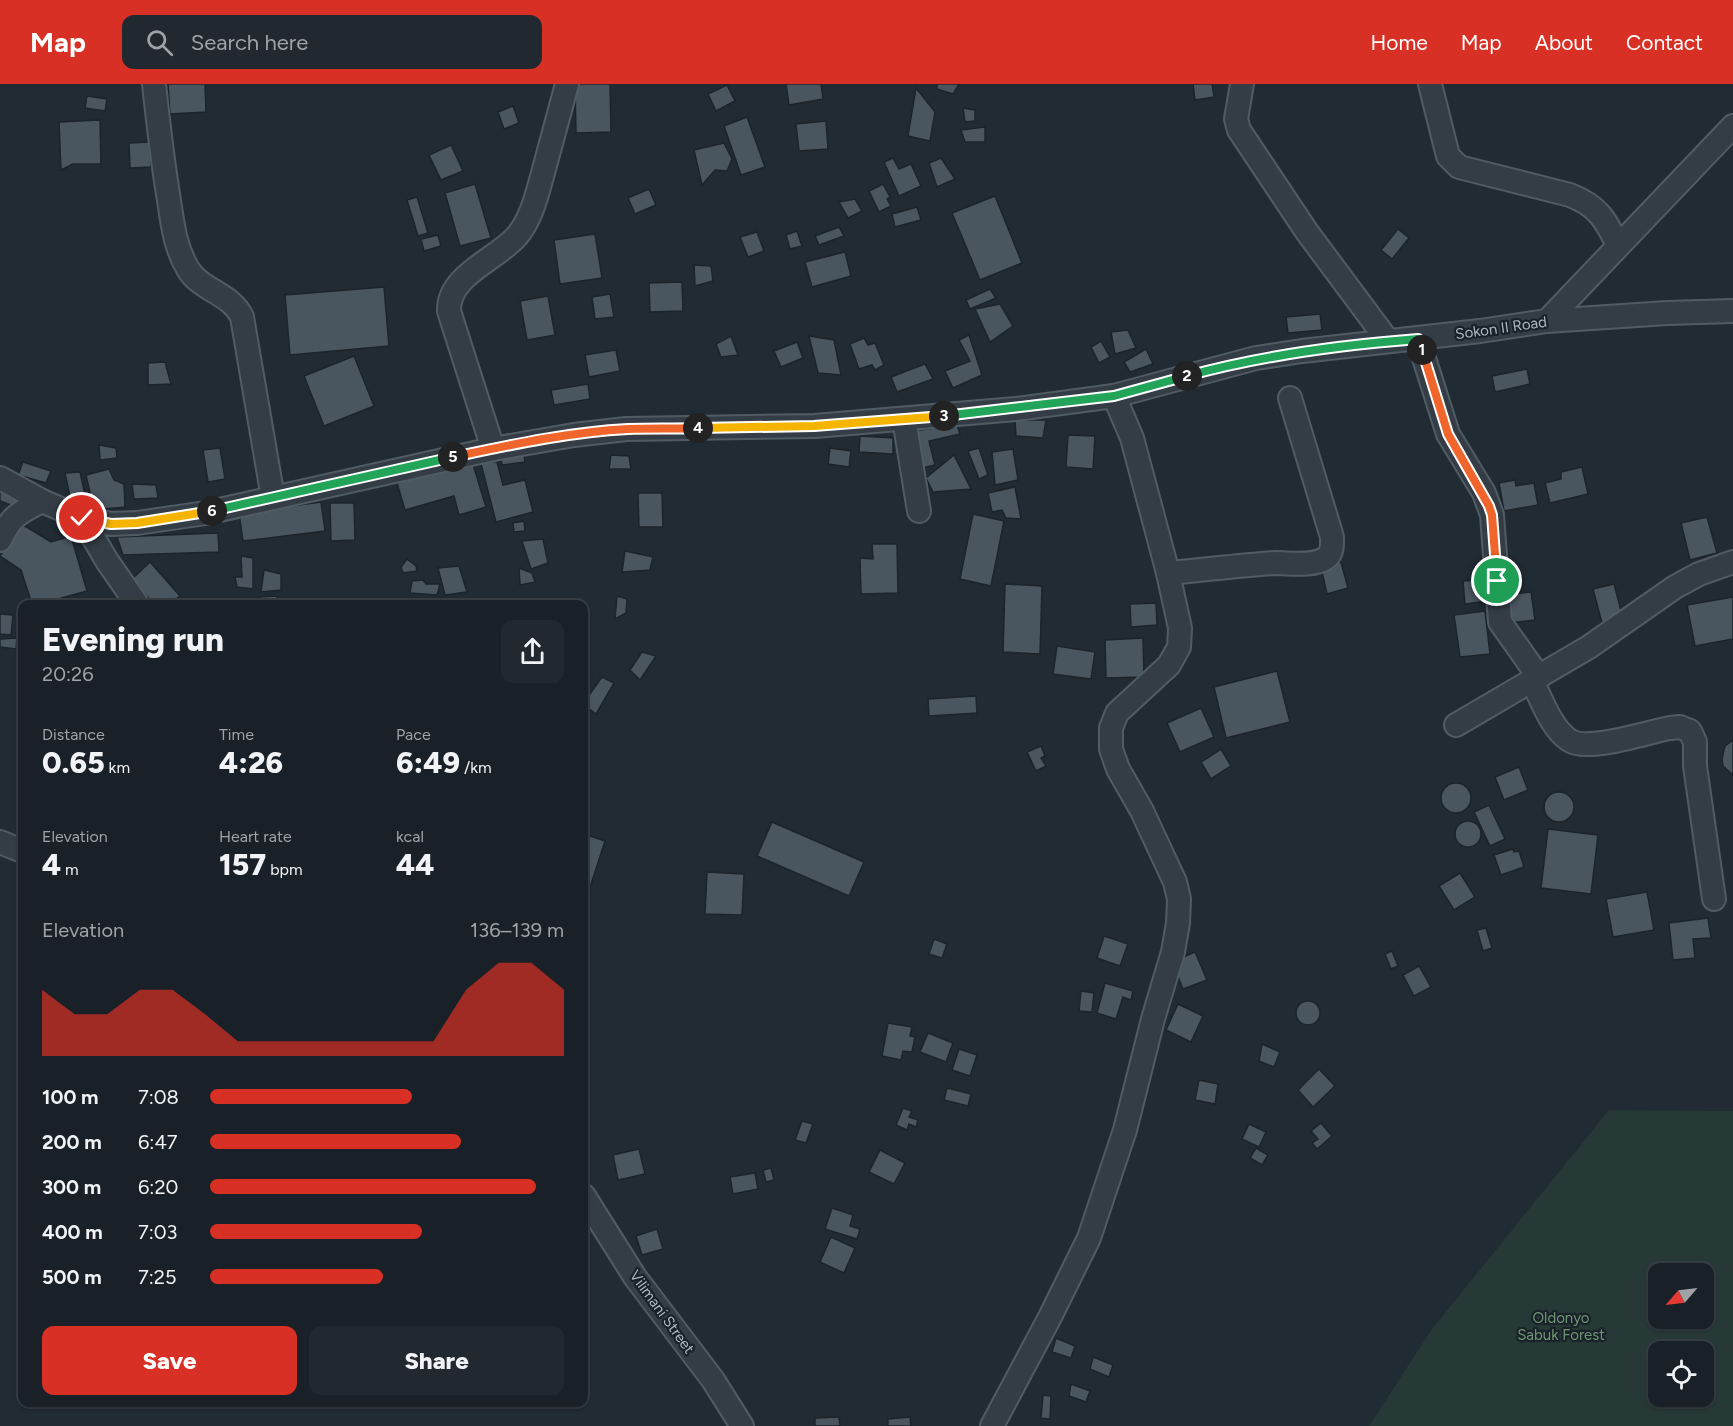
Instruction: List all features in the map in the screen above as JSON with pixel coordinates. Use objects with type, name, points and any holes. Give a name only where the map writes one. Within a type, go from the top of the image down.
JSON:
[{"type":"street","points":[[154,84],[164,168],[178,247],[189,272],[232,304],[242,317],[273,498]]},
{"type":"street","points":[[493,448],[449,311],[449,301],[465,277],[503,250],[518,234],[531,211],[567,84]]},
{"type":"street","points":[[1242,84],[1236,119],[1239,130],[1307,232],[1388,341]]},
{"type":"street","points":[[1430,84],[1448,156],[1459,167],[1583,200],[1600,213],[1618,245]]},
{"type":"street","points":[[1547,321],[1733,126]]},
{"type":"street","name":"Sokon II Road","points":[[0,478],[42,501],[82,518],[111,524],[137,523],[206,513],[493,448],[574,435],[626,429],[814,426],[1016,409],[1114,396],[1256,358],[1314,349],[1418,339],[1547,321],[1733,311]]},
{"type":"street","points":[[1418,339],[1448,434],[1484,493],[1492,515],[1500,622],[1535,679],[1558,730],[1568,740],[1576,744],[1594,745],[1670,728],[1680,727],[1690,731],[1695,742],[1695,766],[1714,899]]},
{"type":"street","points":[[992,1426],[1089,1238],[1125,1130],[1153,1019],[1173,952],[1178,923],[1179,898],[1175,882],[1142,811],[1118,769],[1111,749],[1111,728],[1117,713],[1169,666],[1179,647],[1180,628],[1168,573],[1132,438],[1114,396]]},
{"type":"street","points":[[1168,573],[1275,563],[1302,564],[1327,557],[1332,550],[1332,537],[1290,398]]},
{"type":"street","points":[[904,419],[919,511]]},
{"type":"street","points":[[0,540],[8,524],[19,512],[42,501]]},
{"type":"street","points":[[82,518],[107,561],[134,600]]},
{"type":"street","points":[[1456,725],[1589,647],[1676,586],[1733,561]]},
{"type":"street","points":[[0,842],[18,849]]},
{"type":"street","name":"Vilimani Street","points":[[588,1202],[635,1277],[713,1380],[742,1426]]},
{"type":"green space","name":"Oldonyo Sabuk Forest","points":[[1609,1110],[1733,1111],[1733,1426],[1369,1426],[1432,1329]]},
{"type":"building","points":[[168,84],[205,84],[206,112],[170,114]]},
{"type":"building","points":[[575,84],[610,84],[611,132],[576,133]]},
{"type":"building","points":[[786,84],[821,84],[823,99],[789,105]]},
{"type":"building","points":[[937,84],[959,84],[953,94],[937,89]]},
{"type":"building","points":[[1193,84],[1212,84],[1214,97],[1195,100]]},
{"type":"building","points":[[727,85],[735,101],[716,111],[708,94]]},
{"type":"building","points":[[916,88],[935,112],[930,141],[908,136]]},
{"type":"building","points":[[87,96],[107,99],[105,111],[85,108]]},
{"type":"building","points":[[513,106],[519,123],[504,129],[498,112]]},
{"type":"building","points":[[963,108],[975,110],[975,121],[965,122]]},
{"type":"building","points":[[747,117],[765,167],[741,175],[724,126]]},
{"type":"building","points":[[100,120],[101,164],[73,164],[61,170],[59,122]]},
{"type":"building","points":[[826,121],[828,149],[799,151],[796,124]]},
{"type":"building","points":[[985,127],[985,142],[965,142],[961,130]]},
{"type":"building","points":[[150,142],[151,167],[130,168],[129,143]]},
{"type":"building","points":[[724,143],[732,159],[727,171],[715,170],[702,185],[694,150]]},
{"type":"building","points":[[451,145],[463,171],[441,180],[429,155]]},
{"type":"building","points":[[893,158],[899,169],[911,164],[921,186],[899,196],[884,162]]},
{"type":"building","points":[[941,158],[955,179],[937,187],[929,163]]},
{"type":"building","points":[[475,184],[491,238],[460,246],[445,193]]},
{"type":"building","points":[[883,184],[890,197],[887,199],[891,206],[879,212],[869,191]]},
{"type":"building","points":[[649,189],[656,205],[635,214],[628,198]]},
{"type":"building","points":[[995,196],[1022,263],[980,280],[952,213]]},
{"type":"building","points":[[417,197],[428,233],[418,236],[407,200]]},
{"type":"building","points":[[855,199],[862,211],[848,218],[839,202]]},
{"type":"building","points":[[917,207],[921,220],[895,227],[892,214]]},
{"type":"building","points":[[839,227],[844,236],[819,245],[815,236]]},
{"type":"building","points":[[1398,229],[1409,238],[1392,259],[1381,250]]},
{"type":"building","points":[[797,231],[802,246],[790,249],[786,235]]},
{"type":"building","points":[[757,232],[764,251],[748,257],[740,237]]},
{"type":"building","points":[[595,234],[602,278],[560,284],[554,240]]},
{"type":"building","points":[[438,235],[441,246],[424,251],[421,239]]},
{"type":"building","points":[[845,252],[851,276],[812,287],[805,262]]},
{"type":"building","points":[[694,265],[711,266],[713,281],[695,286]]},
{"type":"building","points":[[682,282],[683,311],[650,312],[649,283]]},
{"type":"building","points":[[384,287],[389,346],[290,355],[285,295]]},
{"type":"building","points":[[990,289],[996,298],[970,309],[966,300]]},
{"type":"building","points":[[610,294],[614,317],[595,319],[592,297]]},
{"type":"building","points":[[548,296],[555,335],[527,340],[520,301]]},
{"type":"building","points":[[1000,304],[1013,326],[990,342],[975,309]]},
{"type":"building","points":[[1320,314],[1322,330],[1288,333],[1286,317]]},
{"type":"building","points":[[1128,330],[1136,348],[1115,354],[1111,332]]},
{"type":"building","points":[[969,335],[982,375],[953,388],[945,371],[970,361],[959,340]]},
{"type":"building","points":[[731,336],[738,355],[721,357],[716,344]]},
{"type":"building","points":[[809,336],[834,340],[841,375],[818,373]]},
{"type":"building","points":[[864,338],[868,345],[875,343],[884,365],[875,370],[872,365],[859,369],[850,344]]},
{"type":"building","points":[[1101,341],[1110,357],[1099,363],[1091,347]]},
{"type":"building","points":[[797,342],[803,358],[781,367],[774,351]]},
{"type":"building","points":[[1146,349],[1153,364],[1130,372],[1124,362]]},
{"type":"building","points":[[616,350],[620,371],[589,377],[585,355]]},
{"type":"building","points":[[354,356],[374,406],[324,426],[304,376]]},
{"type":"building","points":[[165,362],[171,384],[148,385],[148,363]]},
{"type":"building","points":[[925,364],[933,379],[897,392],[891,377]]},
{"type":"building","points":[[1527,369],[1530,384],[1495,392],[1492,376]]},
{"type":"building","points":[[588,384],[590,399],[554,405],[551,390]]},
{"type":"building","points":[[1015,420],[1046,420],[1043,438],[1016,436]]},
{"type":"building","points":[[957,425],[960,434],[929,441],[935,465],[922,468],[913,431]]},
{"type":"building","points":[[1068,435],[1095,436],[1093,469],[1066,467]]},
{"type":"building","points":[[860,436],[893,438],[893,454],[859,452]]},
{"type":"building","points":[[99,445],[116,448],[117,458],[100,460]]},
{"type":"building","points":[[220,448],[225,479],[208,482],[203,450]]},
{"type":"building","points":[[523,448],[525,462],[502,465],[500,451]]},
{"type":"building","points":[[830,448],[851,451],[849,467],[828,464]]},
{"type":"building","points":[[979,448],[988,475],[979,479],[968,451]]},
{"type":"building","points":[[1013,449],[1018,480],[995,485],[992,452]]},
{"type":"building","points":[[611,455],[629,456],[631,469],[609,469]]},
{"type":"building","points":[[954,455],[971,489],[933,492],[926,478]]},
{"type":"building","points":[[480,460],[497,462],[503,485],[525,480],[533,512],[496,522]]},
{"type":"building","points":[[472,461],[486,507],[459,515],[454,496],[405,510],[397,483]]},
{"type":"building","points":[[23,462],[51,471],[46,483],[18,475]]},
{"type":"building","points":[[1582,467],[1588,494],[1550,503],[1545,483],[1561,479],[1561,472]]},
{"type":"building","points":[[109,469],[114,480],[124,484],[125,507],[94,510],[86,475]]},
{"type":"building","points":[[80,472],[87,503],[70,497],[65,473]]},
{"type":"building","points":[[1515,480],[1516,486],[1534,483],[1538,505],[1504,511],[1499,483]]},
{"type":"building","points":[[132,484],[156,485],[158,498],[134,499]]},
{"type":"building","points":[[1015,487],[1021,519],[1006,518],[1002,510],[992,512],[988,493]]},
{"type":"building","points":[[0,489],[19,497],[16,507],[0,501]]},
{"type":"building","points":[[638,493],[662,493],[663,527],[639,527]]},
{"type":"building","points":[[321,502],[325,531],[243,541],[239,513]]},
{"type":"building","points":[[330,503],[354,503],[355,540],[331,541]]},
{"type":"building","points":[[973,514],[1004,521],[991,586],[960,579]]},
{"type":"building","points":[[1707,517],[1717,553],[1690,560],[1681,523]]},
{"type":"building","points":[[524,521],[525,531],[514,532],[513,523]]},
{"type":"building","points":[[20,523],[51,542],[71,536],[87,591],[54,600],[31,600],[21,570],[0,556]]},
{"type":"building","points":[[218,533],[219,552],[123,555],[117,537]]},
{"type":"building","points":[[543,539],[548,563],[531,569],[522,541]]},
{"type":"building","points":[[872,544],[897,544],[898,593],[861,594],[860,558],[873,559]]},
{"type":"building","points":[[625,551],[653,557],[650,570],[622,572]]},
{"type":"building","points":[[241,556],[253,558],[253,589],[237,587],[235,577],[242,577]]},
{"type":"building","points":[[407,559],[416,566],[417,571],[403,573],[401,567]]},
{"type":"building","points":[[150,562],[180,596],[176,600],[150,600],[132,579]]},
{"type":"building","points":[[1341,562],[1348,588],[1327,594],[1321,567]]},
{"type":"building","points":[[459,566],[467,592],[445,595],[438,568]]},
{"type":"building","points":[[519,568],[532,573],[535,582],[520,585]]},
{"type":"building","points":[[264,570],[281,574],[281,590],[261,592]]},
{"type":"building","points":[[1487,579],[1490,601],[1465,604],[1463,581]]},
{"type":"building","points":[[423,580],[426,584],[440,584],[437,595],[410,593],[412,581]]},
{"type":"building","points":[[1005,584],[1042,586],[1040,654],[1003,652]]},
{"type":"building","points":[[1614,584],[1623,618],[1602,623],[1593,589]]},
{"type":"building","points":[[1531,592],[1535,620],[1508,623],[1504,595]]},
{"type":"building","points":[[276,596],[280,600],[259,600],[259,597]]},
{"type":"building","points":[[617,596],[627,599],[626,613],[615,619]]},
{"type":"building","points":[[1733,597],[1733,639],[1695,646],[1687,605]]},
{"type":"building","points":[[1156,603],[1157,625],[1131,627],[1130,604]]},
{"type":"building","points":[[1485,611],[1490,654],[1460,657],[1454,615]]},
{"type":"building","points":[[0,614],[13,615],[11,635],[0,634]]},
{"type":"building","points":[[17,638],[16,649],[0,647],[0,639]]},
{"type":"building","points":[[1143,638],[1144,677],[1106,678],[1105,640]]},
{"type":"building","points":[[1057,646],[1095,652],[1091,679],[1053,674]]},
{"type":"building","points":[[642,652],[656,656],[640,680],[630,670]]},
{"type":"building","points":[[1277,671],[1290,722],[1226,738],[1214,687]]},
{"type":"building","points":[[602,677],[614,683],[596,714],[588,708],[588,696]]},
{"type":"building","points":[[976,696],[977,713],[929,716],[928,699]]},
{"type":"building","points":[[1201,708],[1214,737],[1180,752],[1167,723]]},
{"type":"building","points":[[1733,740],[1733,775],[1723,766],[1722,759],[1725,746]]},
{"type":"building","points":[[1041,746],[1045,756],[1041,758],[1046,766],[1036,771],[1027,752]]},
{"type":"building","points":[[1221,749],[1231,766],[1211,779],[1201,762]]},
{"type":"building","points":[[1519,767],[1528,790],[1504,800],[1495,777]]},
{"type":"building","points":[[1456,783],[1467,787],[1471,798],[1467,809],[1456,813],[1445,809],[1441,798],[1445,787]]},
{"type":"building","points":[[1559,792],[1570,796],[1574,807],[1570,818],[1559,822],[1548,818],[1544,807],[1548,796]]},
{"type":"building","points":[[1489,805],[1505,839],[1490,846],[1474,812]]},
{"type":"building","points":[[1468,821],[1477,825],[1481,834],[1477,843],[1468,847],[1459,843],[1455,834],[1459,825]]},
{"type":"building","points":[[772,822],[864,862],[849,896],[757,856]]},
{"type":"building","points":[[1548,829],[1598,835],[1591,894],[1541,888]]},
{"type":"building","points":[[588,835],[605,841],[588,894]]},
{"type":"building","points":[[1513,849],[1514,852],[1519,851],[1524,867],[1501,875],[1494,855]]},
{"type":"building","points":[[707,872],[744,874],[742,915],[705,914]]},
{"type":"building","points":[[1460,873],[1475,897],[1454,910],[1439,886]]},
{"type":"building","points":[[1647,892],[1654,930],[1613,937],[1606,899]]},
{"type":"building","points":[[1708,918],[1711,938],[1693,939],[1695,958],[1673,960],[1669,923]]},
{"type":"building","points":[[1486,928],[1492,948],[1483,951],[1477,930]]},
{"type":"building","points":[[1104,936],[1128,944],[1120,966],[1097,958]]},
{"type":"building","points":[[934,939],[947,944],[942,958],[929,954]]},
{"type":"building","points":[[1392,951],[1398,966],[1391,969],[1385,954]]},
{"type":"building","points":[[1195,952],[1207,980],[1183,989],[1172,962]]},
{"type":"building","points":[[1419,966],[1431,987],[1414,996],[1403,975]]},
{"type":"building","points":[[1105,983],[1133,991],[1131,1000],[1123,997],[1116,1019],[1097,1013]]},
{"type":"building","points":[[1081,991],[1094,993],[1092,1012],[1079,1011]]},
{"type":"building","points":[[1308,1001],[1317,1004],[1320,1013],[1317,1022],[1308,1025],[1299,1022],[1296,1013],[1299,1004]]},
{"type":"building","points":[[1178,1004],[1203,1016],[1191,1042],[1166,1030]]},
{"type":"building","points":[[888,1023],[912,1027],[910,1036],[915,1037],[912,1052],[903,1051],[901,1060],[882,1056]]},
{"type":"building","points":[[928,1033],[953,1043],[946,1062],[920,1052]]},
{"type":"building","points":[[1262,1044],[1280,1052],[1274,1067],[1259,1061]]},
{"type":"building","points":[[959,1049],[977,1055],[970,1076],[952,1070]]},
{"type":"building","points":[[1319,1069],[1335,1086],[1313,1107],[1298,1090]]},
{"type":"building","points":[[1199,1080],[1218,1084],[1215,1104],[1195,1100]]},
{"type":"building","points":[[947,1088],[971,1094],[968,1106],[944,1100]]},
{"type":"building","points":[[903,1108],[912,1111],[909,1117],[918,1120],[916,1127],[909,1124],[907,1130],[896,1125]]},
{"type":"building","points":[[802,1121],[813,1124],[806,1143],[795,1140]]},
{"type":"building","points":[[1321,1123],[1332,1136],[1317,1149],[1312,1143],[1318,1139],[1311,1131]]},
{"type":"building","points":[[1249,1124],[1266,1132],[1259,1147],[1242,1139]]},
{"type":"building","points":[[1256,1148],[1268,1155],[1262,1165],[1250,1158]]},
{"type":"building","points":[[639,1149],[645,1174],[618,1180],[613,1155]]},
{"type":"building","points":[[880,1150],[905,1163],[894,1184],[869,1172]]},
{"type":"building","points":[[771,1168],[774,1180],[766,1182],[763,1170]]},
{"type":"building","points":[[755,1173],[758,1189],[733,1194],[730,1177]]},
{"type":"building","points":[[832,1208],[853,1215],[850,1226],[860,1229],[857,1239],[825,1229]]},
{"type":"building","points":[[657,1229],[663,1249],[642,1255],[636,1236]]},
{"type":"building","points":[[831,1237],[855,1248],[844,1273],[820,1262]]},
{"type":"building","points":[[1056,1338],[1075,1346],[1071,1358],[1052,1352]]},
{"type":"building","points":[[1093,1357],[1113,1365],[1109,1377],[1090,1369]]},
{"type":"building","points":[[1071,1384],[1090,1391],[1086,1402],[1069,1396]]},
{"type":"building","points":[[1043,1395],[1051,1396],[1050,1419],[1041,1418]]},
{"type":"building","points":[[839,1417],[840,1426],[815,1426],[815,1418]]},
{"type":"building","points":[[910,1417],[911,1426],[888,1426],[888,1419]]},
{"type":"route","points":[[82,518],[111,524],[137,523],[206,513],[493,448],[574,435],[626,429],[814,426],[1016,409],[1114,396],[1256,358],[1418,339],[1448,434],[1484,493],[1492,515],[1497,581]]}]
